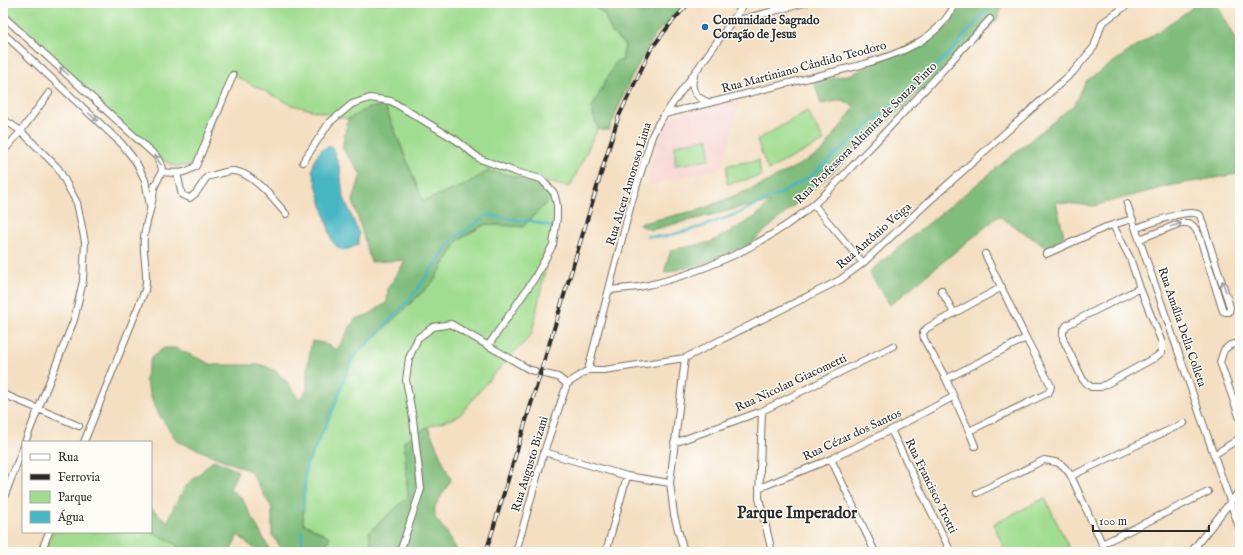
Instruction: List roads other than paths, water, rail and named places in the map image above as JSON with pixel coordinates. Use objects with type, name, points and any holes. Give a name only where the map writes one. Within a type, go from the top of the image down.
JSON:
[{"type":"street","name":"Rua Alceu Amoroso Lima","points":[[588,370],[631,204],[652,136],[664,114],[745,3]]},
{"type":"street","points":[[767,3],[781,9]]},
{"type":"street","points":[[731,22],[805,3]]},
{"type":"street","name":"Rua Antônio Veiga","points":[[588,370],[604,370],[685,358],[840,280],[863,263],[926,204],[1073,72],[1094,47],[1102,23],[1130,3]]},
{"type":"street","name":"Rua Martiniano Cândido Teodoro","points":[[664,114],[886,58],[908,49],[934,32],[945,20],[955,4]]},
{"type":"street","points":[[3,16],[156,156],[161,163],[162,172],[154,188],[151,209],[144,237],[147,281],[145,290],[84,441]]},
{"type":"street","name":"Rua Professora Altimira de Souza Pinto","points":[[609,290],[639,287],[710,265],[750,247],[782,228],[814,205],[900,116],[990,19]]},
{"type":"street","points":[[3,33],[122,144],[136,162],[145,180],[151,209]]},
{"type":"street","points":[[695,72],[692,81],[693,88],[697,96],[710,103]]},
{"type":"street","points":[[162,172],[188,172],[196,166],[233,75]]},
{"type":"street","points":[[3,152],[49,93]]},
{"type":"street","points":[[302,162],[329,123],[352,104],[370,98],[391,101],[456,140],[480,159],[541,179],[554,193],[557,205],[557,218],[553,245],[534,279],[488,346]]},
{"type":"street","points":[[3,119],[21,130],[58,168],[77,202],[85,242],[83,281],[74,320],[25,441]]},
{"type":"street","points":[[177,173],[182,195],[190,198],[196,193],[207,177],[232,171],[248,176],[270,194],[286,214]]},
{"type":"street","name":"Rua Amália Della Colleta","points":[[1127,204],[1240,530]]},
{"type":"street","points":[[814,205],[863,263]]},
{"type":"street","points":[[1136,228],[1184,213],[1196,212],[1200,215],[1230,307],[1229,312],[1223,311],[1199,235],[1195,227],[1187,222],[1181,223],[1140,239]]},
{"type":"street","points":[[1046,254],[1113,225],[1133,220]]},
{"type":"street","points":[[1113,225],[1130,258],[1140,288],[1162,343],[1162,352],[1156,357],[1101,387],[1091,387],[1083,380],[1063,339],[1063,330],[1067,325],[1140,288]]},
{"type":"street","points":[[969,431],[1048,393],[1051,386],[985,254]]},
{"type":"street","points":[[975,446],[946,380],[924,339],[923,333],[927,328],[1002,287]]},
{"type":"street","points":[[941,290],[954,313]]},
{"type":"street","points":[[400,552],[422,489],[413,419],[406,380],[409,358],[418,338],[432,327],[451,324],[530,370],[535,371]]},
{"type":"street","points":[[946,380],[1026,338]]},
{"type":"street","points":[[1240,343],[1230,346],[1224,350],[1220,362],[1240,419]]},
{"type":"street","name":"Rua Nicolau Giacometti","points":[[674,443],[762,411],[893,346]]},
{"type":"street","points":[[684,552],[674,515],[670,483],[685,358]]},
{"type":"street","points":[[545,374],[558,376],[567,384],[588,370]]},
{"type":"street","name":"Rua Augusto Bizani","points":[[516,552],[544,452],[567,384]]},
{"type":"street","points":[[3,394],[79,426]]},
{"type":"street","name":"Rua Cézar dos Santos","points":[[759,488],[832,459],[892,430],[953,397]]},
{"type":"street","points":[[762,411],[759,498],[772,552]]},
{"type":"street","points":[[1071,476],[1184,423]]},
{"type":"street","name":"Rua Francisco Trotti","points":[[892,430],[952,552]]},
{"type":"street","points":[[1214,455],[1240,438]]},
{"type":"street","points":[[3,500],[22,451]]},
{"type":"street","points":[[544,452],[627,476],[670,483]]},
{"type":"street","points":[[832,459],[875,552]]},
{"type":"street","points":[[977,493],[1044,460],[1057,462],[1066,468],[1071,476],[1106,552]]},
{"type":"street","points":[[606,552],[627,476]]},
{"type":"street","points":[[1191,552],[1240,490]]},
{"type":"street","points":[[1102,544],[1208,492]]},
{"type":"street","points":[[41,552],[49,533]]},
{"type":"water","points":[[332,146],[340,169],[343,195],[359,234],[358,245],[344,250],[338,248],[332,241],[312,170],[315,159],[322,149]]},
{"type":"waterway","points":[[647,236],[663,237],[701,227],[739,213],[784,192],[812,175],[947,56],[991,3]]},
{"type":"waterway","points":[[303,509],[306,467],[333,410],[352,359],[411,298],[453,239],[487,215],[532,221],[552,227]]},
{"type":"waterway","points":[[302,532],[302,542],[305,552]]},
{"type":"railway","points":[[486,552],[618,118],[651,49],[689,3]]},
{"type":"place","name":"Comunidade Sagrado Coração de Jesus","points":[[705,27]]},
{"type":"district","name":"Parque Imperador","points":[[797,514]]}]
